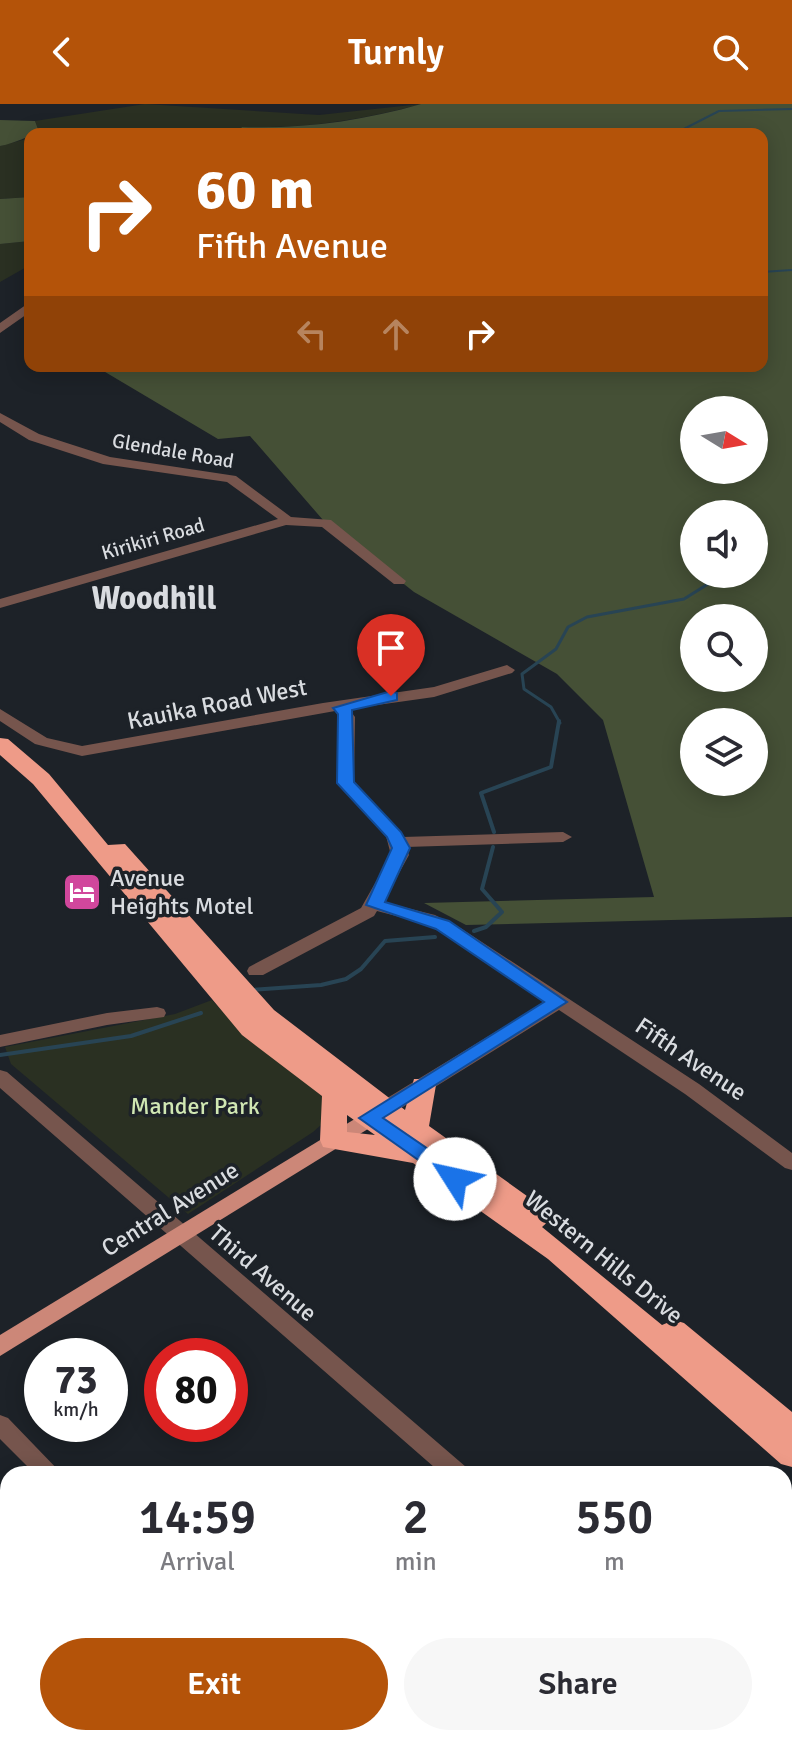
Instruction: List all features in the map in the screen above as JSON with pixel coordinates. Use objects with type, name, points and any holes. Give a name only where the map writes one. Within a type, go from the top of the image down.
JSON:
[{"type":"highway","name":"Western Hills Drive","points":[[0,732],[48,768],[247,998],[354,1086],[377,1113]]},
{"type":"highway","name":"Western Hills Drive","points":[[0,744],[41,779],[241,1019],[335,1093],[377,1113],[553,1229],[792,1430]]},
{"type":"highway","points":[[335,1093],[333,1140],[419,1142],[423,1085]]},
{"type":"highway","name":"Western Hills Drive","points":[[419,1142],[558,1252],[792,1455]]},
{"type":"main road","name":"Central Avenue","points":[[0,1347],[377,1113]]},
{"type":"street","points":[[0,329],[24,311]]},
{"type":"street","name":"Glendale Road","points":[[0,417],[34,437],[108,461],[231,479],[284,517],[285,521]]},
{"type":"street","name":"Kirikiri Road","points":[[0,604],[285,521],[329,524],[399,581]]},
{"type":"street","name":"Kauika Road West","points":[[0,714],[41,741],[75,751],[119,747],[323,708],[341,708],[370,698],[434,692],[507,670]]},
{"type":"street","points":[[256,971],[353,922],[375,905],[400,855],[399,842],[346,783],[346,713],[341,708]]},
{"type":"street","points":[[399,842],[563,837]]},
{"type":"street","name":"Fifth Avenue","points":[[375,905],[442,925],[692,1089],[792,1163]]},
{"type":"street","points":[[377,1113],[558,1002]]},
{"type":"street","points":[[0,1041],[107,1019],[157,1013]]},
{"type":"street","name":"Third Avenue","points":[[0,1077],[449,1466]]},
{"type":"street","points":[[0,1424],[42,1466]]},
{"type":"green space","points":[[145,104],[319,115],[421,104],[377,115],[288,126],[38,128],[35,121]]},
{"type":"green space","points":[[421,104],[792,104],[792,917],[466,925],[424,903],[654,897],[603,720],[557,674],[414,592],[323,520],[250,436],[218,439],[105,372],[768,372],[768,128],[241,128],[310,125],[355,119]]},
{"type":"green space","points":[[0,120],[35,121],[38,128],[24,128],[24,138],[0,146]]},
{"type":"green space","points":[[24,140],[24,197],[0,199],[0,146]]},
{"type":"green space","points":[[24,197],[24,242],[0,244],[0,199]]},
{"type":"green space","points":[[24,242],[24,268],[0,282],[0,244]]},
{"type":"green space","name":"Mander Park","points":[[212,1000],[242,1033],[326,1099],[322,1124],[313,1132],[188,1214],[11,1064],[5,1047],[175,1014]]},
{"type":"waterway","points":[[686,128],[719,111],[792,109]]},
{"type":"waterway","points":[[768,272],[792,270]]},
{"type":"waterway","points":[[559,721],[551,707],[524,689],[522,674],[556,649],[568,627],[587,617],[684,599],[702,588]]},
{"type":"waterway","points":[[494,832],[481,793],[551,767],[559,721]]},
{"type":"waterway","points":[[474,931],[486,927],[502,912],[482,889],[493,847]]},
{"type":"waterway","points":[[252,990],[321,985],[346,979],[361,969],[385,941],[435,937]]},
{"type":"waterway","points":[[0,1055],[131,1036],[201,1013]]},
{"type":"place","name":"Avenue Heights Motel","points":[[82,892]]},
{"type":"district","name":"Woodhill","points":[[154,598]]},
{"type":"route","points":[[391,696],[358,701],[341,708],[346,713],[346,783],[394,835],[401,848],[375,905],[412,913],[442,925],[558,1002],[369,1118],[455,1179]]}]
